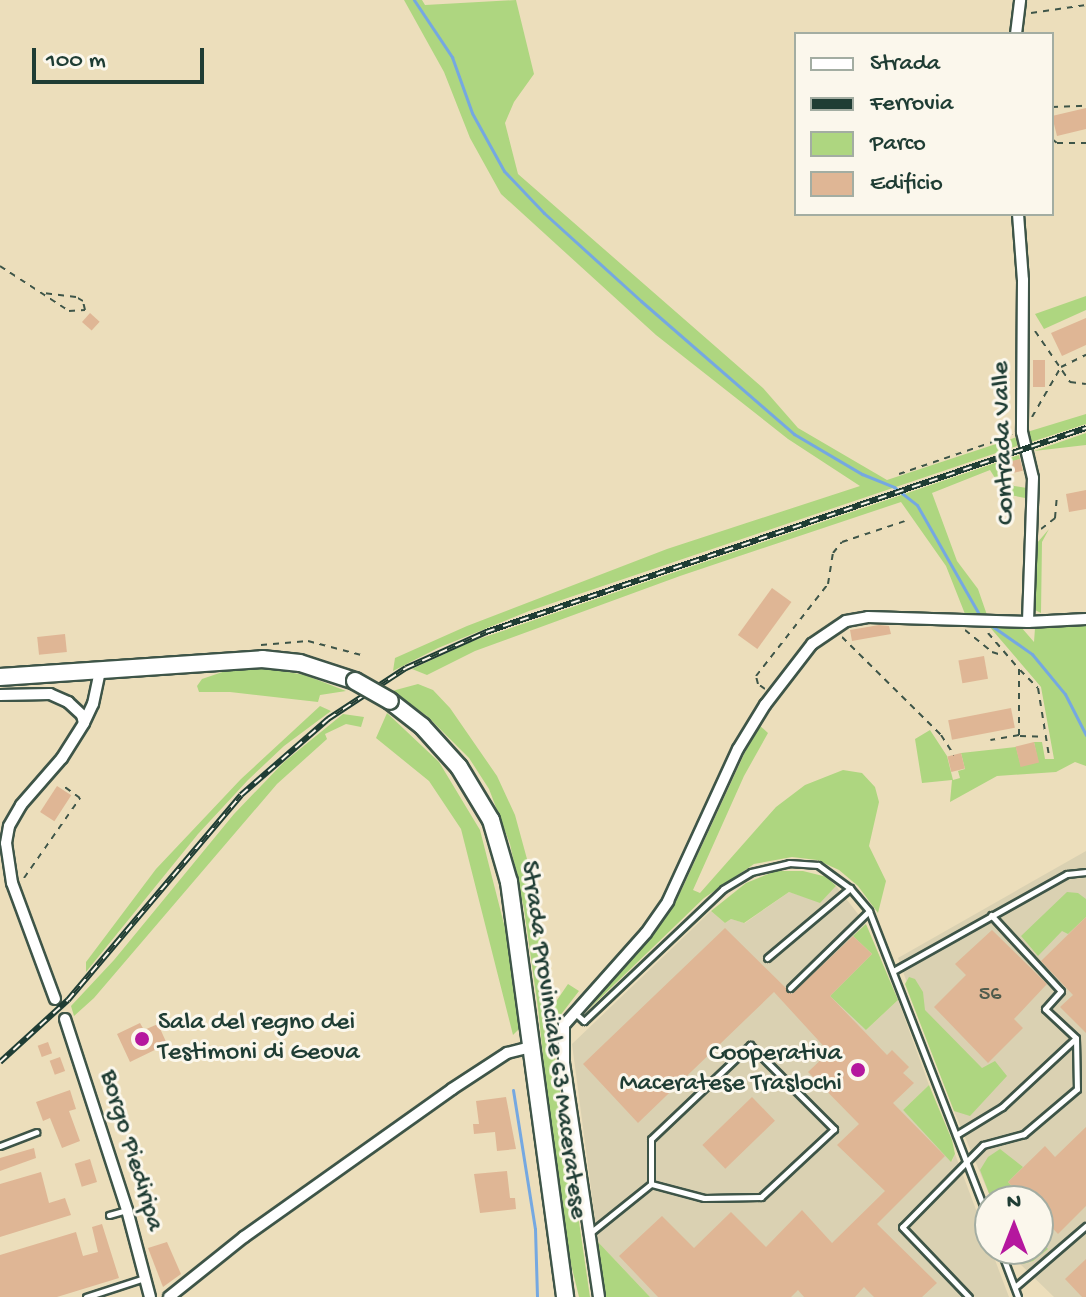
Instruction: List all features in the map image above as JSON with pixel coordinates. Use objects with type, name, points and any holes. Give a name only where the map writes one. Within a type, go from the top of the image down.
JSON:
[{"type":"main road","name":"Strada Provinciale 63 Maceratese","points":[[0,677],[242,659],[280,660],[355,681],[390,701],[422,726],[459,767],[491,820],[509,882],[565,1295]]},
{"type":"street","points":[[1016,32],[1020,0]]},
{"type":"street","name":"Contrada Valle","points":[[1018,216],[1023,313],[1022,427],[1033,478],[1028,622]]},
{"type":"street","points":[[599,1297],[562,1041],[564,1025],[646,933],[668,901],[738,749],[773,695],[812,644],[834,627],[868,617],[1028,622],[1086,619]]},
{"type":"street","points":[[55,999],[12,883],[6,843],[9,826],[21,805],[62,758],[84,723],[93,704],[100,670]]},
{"type":"street","points":[[0,695],[50,694],[68,702],[82,715],[84,723]]},
{"type":"street","name":"Borgo Piediripa","points":[[65,1019],[127,1210],[150,1297]]},
{"type":"street","points":[[169,1297],[244,1237],[452,1089],[507,1053],[531,1047]]},
{"type":"lane","points":[[574,1012],[584,1021],[723,889],[751,872],[789,863],[818,865],[850,888],[869,911],[895,970],[976,1185]]},
{"type":"lane","points":[[895,970],[1067,874],[1086,872]]},
{"type":"lane","points":[[767,958],[850,888]]},
{"type":"lane","points":[[790,988],[869,911]]},
{"type":"lane","points":[[969,1297],[902,1227],[983,1145],[1024,1134],[1077,1089],[1076,1038],[1045,1009],[1061,991],[991,915]]},
{"type":"lane","points":[[956,1135],[1002,1107],[1076,1038]]},
{"type":"lane","points":[[750,1045],[834,1129],[761,1197],[704,1198],[651,1184],[651,1139],[750,1045]]},
{"type":"lane","points":[[0,1146],[36,1132]]},
{"type":"lane","points":[[590,1234],[651,1184]]},
{"type":"lane","points":[[109,1215],[127,1210]]},
{"type":"lane","points":[[1015,1287],[1086,1226]]},
{"type":"lane","points":[[1006,1265],[1018,1297]]},
{"type":"lane","points":[[86,1297],[145,1277]]},
{"type":"path","points":[[1018,15],[1086,5]]},
{"type":"path","points":[[1054,107],[1086,106]]},
{"type":"path","points":[[1054,141],[1086,143]]},
{"type":"path","points":[[0,266],[69,311],[85,310],[83,301],[76,297],[43,293]]},
{"type":"path","points":[[1023,313],[1070,382],[1086,384]]},
{"type":"path","points":[[899,474],[1022,427],[1037,412],[1061,367],[1086,355]]},
{"type":"path","points":[[1031,535],[1055,518],[1057,497]]},
{"type":"path","points":[[773,695],[758,684],[756,676],[828,584],[833,553],[842,542],[905,521]]},
{"type":"path","points":[[961,620],[968,636],[1003,655],[1038,688],[1049,756]]},
{"type":"path","points":[[979,620],[1003,655]]},
{"type":"path","points":[[834,627],[953,752]]},
{"type":"path","points":[[258,645],[273,641],[308,641],[361,655]]},
{"type":"path","points":[[1019,669],[1019,735]]},
{"type":"path","points":[[990,740],[1019,735],[1044,737]]},
{"type":"path","points":[[12,883],[25,878],[80,798],[62,785]]},
{"type":"shaded area","points":[[1086,851],[1086,1297],[1054,1297],[1021,1265],[1054,1265],[1054,1185],[985,1185],[954,1111],[898,958]]},
{"type":"shaded area","points":[[836,886],[866,924],[854,936],[872,954],[866,1030],[898,1000],[929,1085],[903,1110],[952,1161],[955,1154],[974,1204],[974,1265],[997,1265],[1009,1297],[650,1297],[598,1242],[572,1044],[711,911],[725,923],[731,919],[745,923],[789,892],[820,902]]},
{"type":"green space","points":[[404,0],[422,0],[425,5],[516,0],[534,74],[514,102],[505,123],[518,174],[763,388],[798,428],[887,480],[1017,437],[1017,446],[529,611],[438,648],[393,671],[395,658],[467,626],[667,549],[860,486],[788,439],[656,335],[501,194],[470,138],[444,72]]},
{"type":"green space","points":[[1086,296],[1086,310],[1044,329],[1035,314]]},
{"type":"green space","points":[[1086,414],[1086,424],[1028,443],[1027,432]]},
{"type":"green space","points":[[1086,433],[1086,445],[1034,451]]},
{"type":"green space","points":[[1019,455],[1020,459],[998,466],[1014,486],[1027,488],[1025,498],[1005,494],[990,470],[932,493],[957,561],[978,589],[987,615],[965,614],[946,566],[901,502],[680,576],[475,651],[427,675],[412,669],[473,641]]},
{"type":"green space","points":[[1049,529],[1042,542],[1041,613],[1035,610],[1037,543]]},
{"type":"green space","points":[[988,625],[1021,627],[1034,642],[1035,628],[1086,625],[1086,766],[1075,762],[1056,772],[997,776],[950,802],[952,780],[922,783],[915,739],[930,730],[947,756],[953,780],[960,778],[958,771],[965,769],[961,753],[1016,747],[1021,766],[1038,762],[1034,742],[1042,742],[1045,759],[1054,759],[1041,687]]},
{"type":"green space","points":[[253,666],[305,675],[346,691],[320,695],[318,702],[230,692],[199,692],[197,686],[202,679],[237,667]]},
{"type":"green space","points":[[418,684],[433,690],[450,708],[497,776],[515,815],[536,892],[547,1008],[553,1006],[568,984],[579,991],[556,1021],[555,1057],[590,1297],[579,1297],[560,1219],[538,1008],[524,909],[510,844],[489,789],[469,758],[427,716],[392,691]]},
{"type":"green space","points":[[320,706],[331,711],[284,746],[248,780],[198,834],[86,972],[86,962],[156,869],[241,779]]},
{"type":"green space","points":[[387,713],[439,762],[480,830],[505,928],[521,1027],[513,1035],[461,829],[429,781],[376,738]]},
{"type":"green space","points":[[343,714],[364,717],[361,727],[346,724],[325,734],[327,739],[277,784],[94,998],[74,1016],[71,1006],[114,960],[234,814],[284,762]]},
{"type":"green space","points":[[758,724],[768,733],[744,776],[693,890],[700,893],[776,807],[805,785],[843,770],[862,773],[875,787],[879,802],[869,846],[886,881],[878,913],[858,886],[839,870],[817,860],[792,857],[754,864],[704,898],[589,1009],[655,931],[682,889]]},
{"type":"green space","points":[[776,871],[803,871],[827,877],[836,886],[820,903],[789,892],[744,923],[731,919],[725,923],[711,911],[746,883]]},
{"type":"green space","points":[[1067,892],[1078,893],[1086,899],[1086,917],[1068,934],[1062,931],[1038,956],[1021,936]]},
{"type":"green space","points":[[866,924],[898,1000],[866,1030],[830,996],[872,954],[853,936]]},
{"type":"green space","points":[[909,977],[915,979],[923,992],[925,1010],[982,1068],[995,1061],[1007,1076],[970,1116],[954,1111],[905,984]]},
{"type":"green space","points":[[929,1085],[952,1140],[955,1154],[951,1162],[903,1110]]},
{"type":"green space","points":[[1000,1149],[1023,1167],[1008,1182],[1011,1185],[986,1185],[980,1170],[988,1157]]},
{"type":"green space","points":[[598,1242],[650,1297],[605,1297]]},
{"type":"building","points":[[1086,108],[1086,129],[1057,136],[1054,116]]},
{"type":"building","points":[[90,313],[100,322],[92,331],[82,322]]},
{"type":"building","points":[[1086,318],[1086,345],[1062,356],[1051,333]]},
{"type":"building","points":[[1033,360],[1045,360],[1045,387],[1033,387]]},
{"type":"building","points":[[1020,459],[1023,471],[1005,475],[1003,463]]},
{"type":"building","points":[[1086,490],[1086,509],[1069,512],[1066,494]]},
{"type":"building","points":[[772,588],[791,602],[757,649],[738,635]]},
{"type":"building","points":[[889,626],[891,634],[852,641],[850,630]]},
{"type":"building","points":[[65,634],[67,652],[39,655],[37,637]]},
{"type":"building","points":[[984,656],[988,679],[962,683],[958,661]]},
{"type":"building","points":[[1011,708],[1015,728],[952,740],[948,720]]},
{"type":"building","points":[[1034,742],[1039,762],[1021,767],[1016,747]]},
{"type":"building","points":[[961,753],[965,769],[951,772],[947,756]]},
{"type":"building","points":[[57,786],[71,795],[54,821],[40,812]]},
{"type":"building","points":[[1086,917],[1086,1033],[1060,1007],[1073,995],[1041,961]]},
{"type":"building","points":[[725,928],[792,994],[853,936],[872,954],[830,996],[887,1055],[892,1050],[909,1067],[903,1073],[914,1083],[893,1103],[945,1156],[877,1224],[937,1283],[922,1297],[874,1297],[864,1287],[855,1297],[804,1297],[798,1290],[791,1297],[658,1297],[619,1256],[662,1216],[694,1248],[731,1212],[766,1247],[802,1210],[832,1243],[885,1191],[837,1145],[859,1124],[808,1072],[829,1052],[774,992],[638,1123],[583,1064]]},
{"type":"building","points":[[992,930],[1047,984],[1014,1019],[1023,1028],[988,1063],[934,1007],[966,975],[955,964]]},
{"type":"building","name":"Sala del regno dei Testimoni di Geova","points":[[140,1023],[144,1030],[158,1024],[167,1044],[130,1062],[117,1034]]},
{"type":"building","points":[[48,1042],[52,1053],[42,1057],[38,1046]]},
{"type":"building","points":[[60,1057],[65,1071],[55,1075],[50,1061]]},
{"type":"building","points":[[70,1090],[76,1109],[69,1111],[80,1141],[62,1148],[50,1118],[43,1121],[36,1102]]},
{"type":"building","points":[[506,1097],[516,1149],[497,1151],[495,1132],[474,1134],[473,1124],[479,1124],[476,1101]]},
{"type":"building","points":[[752,1097],[775,1121],[725,1169],[702,1145]]},
{"type":"building","points":[[1086,1127],[1086,1206],[1058,1234],[1054,1230],[1054,1185],[1011,1185],[1008,1182],[1045,1146],[1055,1157]]},
{"type":"building","points":[[34,1148],[36,1158],[0,1171],[0,1158]]},
{"type":"building","points":[[90,1159],[97,1182],[82,1187],[75,1164]]},
{"type":"building","points":[[507,1171],[510,1198],[515,1198],[516,1209],[480,1213],[474,1174]]},
{"type":"building","points":[[41,1172],[49,1203],[65,1198],[71,1215],[0,1237],[0,1184]]},
{"type":"building","points":[[102,1224],[119,1278],[57,1297],[0,1297],[0,1255],[76,1232],[83,1256],[98,1252],[92,1227]]},
{"type":"building","points":[[167,1242],[181,1274],[163,1287],[148,1248]]},
{"type":"building","points":[[1086,1259],[1086,1297],[1082,1297],[1065,1279]]},
{"type":"waterway","points":[[414,0],[452,57],[472,113],[504,171],[544,213],[641,301],[794,434],[862,474],[894,487],[917,505],[980,616]]},
{"type":"waterway","points":[[992,626],[1032,654],[1065,694],[1086,735]]},
{"type":"waterway","points":[[513,1090],[535,1229],[537,1297]]},
{"type":"railway","points":[[0,1062],[68,1000],[241,795],[328,719],[406,668],[486,632],[1086,428]]},
{"type":"place","name":"Sala del regno dei Testimoni di Geova","points":[[142,1039]]},
{"type":"place","name":"Cooperativa Maceratese Traslochi","points":[[858,1070]]}]
